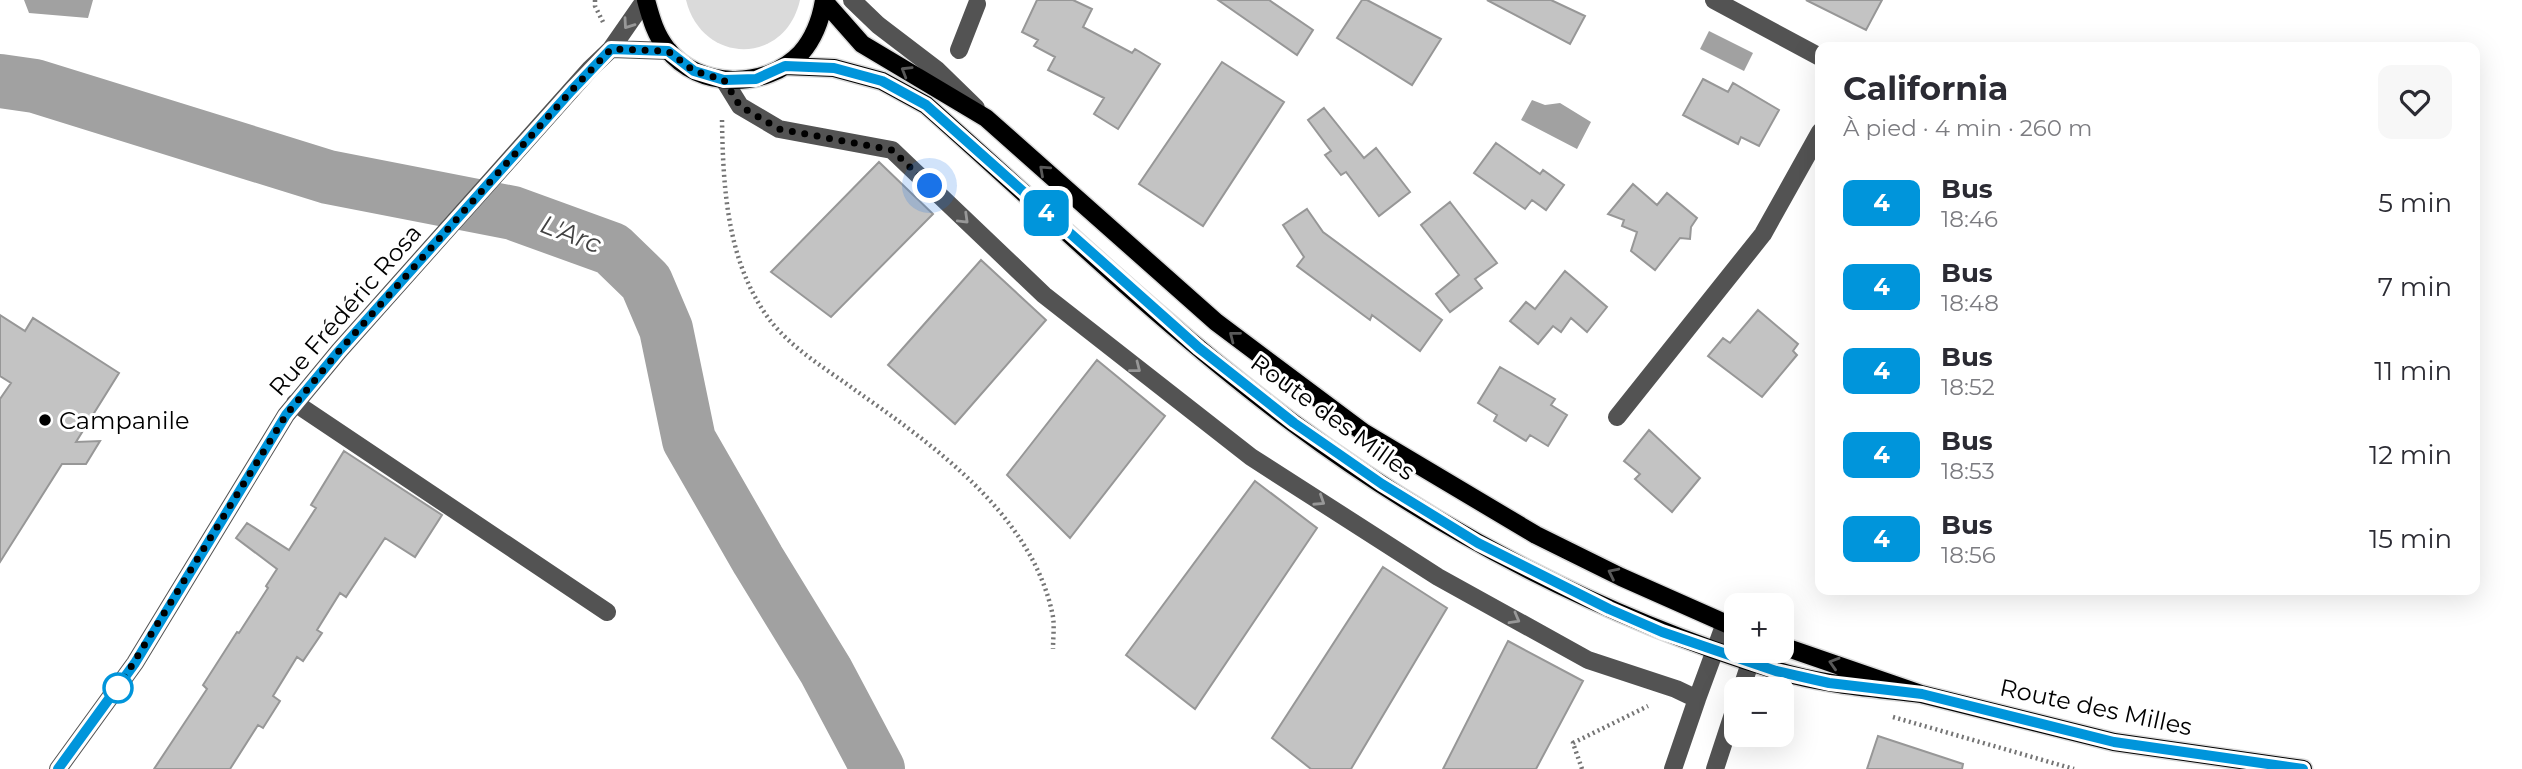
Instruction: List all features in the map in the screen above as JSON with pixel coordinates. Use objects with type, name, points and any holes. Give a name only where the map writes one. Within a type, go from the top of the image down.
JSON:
[{"type":"main road","points":[[646,0],[653,27],[668,51],[694,71],[724,80],[756,79],[785,66],[800,54],[812,38],[820,20],[824,0]]},
{"type":"main road","name":"Route des Milles","points":[[824,0],[862,44],[986,118],[1216,322],[1363,432],[1536,535],[1724,623]]},
{"type":"main road","name":"Route des Milles","points":[[785,66],[834,68],[882,81],[926,105],[1199,348],[1305,431],[1382,484],[1478,543],[1609,609],[1662,632],[1724,651]]},
{"type":"main road","name":"Route des Milles","points":[[1794,650],[1922,694],[2114,742],[2303,769]]},
{"type":"main road","name":"Route des Milles","points":[[1763,663],[1776,671],[1829,683],[1922,694]]},
{"type":"street","name":"Rue Frédéric Rosa","points":[[58,769],[135,663],[295,403],[590,69],[611,49],[646,0]]},
{"type":"street","points":[[852,0],[878,25],[937,70],[986,118]]},
{"type":"street","points":[[1714,0],[1815,54]]},
{"type":"street","points":[[959,50],[976,1]]},
{"type":"street","points":[[611,49],[668,51]]},
{"type":"street","points":[[724,80],[740,106],[779,129],[892,150],[1044,295],[1240,449],[1438,577],[1588,660],[1676,689],[1697,699]]},
{"type":"street","points":[[1617,417],[1763,234],[1815,141]]},
{"type":"street","points":[[295,403],[607,612]]},
{"type":"street","points":[[1674,769],[1715,649],[1724,635]]},
{"type":"street","points":[[1715,769],[1724,742]]},
{"type":"path","points":[[596,0],[601,20]]},
{"type":"path","points":[[722,112],[723,170],[728,217],[737,251],[754,295],[770,320],[791,342],[928,446],[980,490],[1008,520],[1039,576],[1052,613],[1053,649]]},
{"type":"path","points":[[1887,715],[2074,769]]},
{"type":"shaded area","points":[[24,0],[93,0],[88,18],[29,13]]},
{"type":"shaded area","points":[[686,0],[800,0],[791,22],[778,37],[762,46],[743,49],[725,46],[708,37],[695,21]]},
{"type":"shaded area","points":[[1709,31],[1753,53],[1744,71],[1700,49]]},
{"type":"shaded area","points":[[1532,100],[1545,105],[1560,103],[1591,122],[1577,149],[1521,120]]},
{"type":"building","points":[[1037,0],[1073,0],[1092,9],[1083,27],[1132,53],[1135,49],[1160,64],[1118,129],[1094,114],[1104,98],[1048,70],[1055,57],[1034,46],[1038,40],[1022,32]]},
{"type":"building","points":[[1218,0],[1269,0],[1313,30],[1297,55]]},
{"type":"building","points":[[1362,0],[1367,0],[1441,39],[1412,85],[1337,38]]},
{"type":"building","points":[[1487,0],[1551,0],[1585,16],[1570,44]]},
{"type":"building","points":[[1806,0],[1882,0],[1866,30]]},
{"type":"building","points":[[1222,62],[1284,102],[1203,226],[1139,184]]},
{"type":"building","points":[[1703,79],[1728,92],[1733,83],[1779,110],[1759,146],[1741,137],[1738,144],[1683,115]]},
{"type":"building","points":[[1324,108],[1364,158],[1376,148],[1410,192],[1379,216],[1346,172],[1341,175],[1325,155],[1331,151],[1308,120]]},
{"type":"building","points":[[1496,143],[1540,174],[1543,170],[1564,185],[1546,210],[1532,200],[1525,209],[1474,173]]},
{"type":"building","points":[[879,162],[933,214],[831,317],[771,272]]},
{"type":"building","points":[[1633,184],[1657,205],[1667,193],[1697,218],[1691,227],[1690,239],[1680,238],[1655,270],[1631,251],[1637,232],[1622,226],[1624,220],[1608,214]]},
{"type":"building","points":[[1450,202],[1497,263],[1475,279],[1482,288],[1450,312],[1436,294],[1459,275],[1421,225]]},
{"type":"building","points":[[1307,209],[1323,232],[1442,320],[1420,351],[1372,315],[1370,320],[1297,266],[1304,257],[1283,225]]},
{"type":"building","points":[[981,260],[1046,320],[955,424],[888,365]]},
{"type":"building","points":[[1565,271],[1607,307],[1587,332],[1571,318],[1561,332],[1553,326],[1538,344],[1510,321],[1526,302],[1535,309]]},
{"type":"building","points":[[1758,310],[1798,344],[1793,351],[1797,355],[1762,397],[1708,356],[1723,338],[1730,343]]},
{"type":"building","name":"Campanile","points":[[0,315],[25,331],[33,318],[119,373],[76,442],[100,441],[86,464],[62,464],[0,562],[0,399],[11,383],[0,376]]},
{"type":"building","points":[[1097,360],[1165,416],[1070,538],[1007,475]]},
{"type":"building","points":[[1500,367],[1555,399],[1551,405],[1567,415],[1548,446],[1530,435],[1526,441],[1494,421],[1497,415],[1478,403]]},
{"type":"building","points":[[1649,430],[1700,478],[1672,512],[1635,479],[1640,474],[1624,461]]},
{"type":"building","points":[[344,451],[442,515],[415,557],[385,538],[346,597],[340,593],[317,630],[322,633],[303,661],[297,657],[273,696],[280,701],[263,728],[258,725],[230,769],[154,769],[207,689],[203,685],[268,588],[266,586],[277,569],[236,538],[247,523],[289,550],[316,508],[311,505]]},
{"type":"building","points":[[1255,481],[1317,528],[1195,709],[1126,655]]},
{"type":"building","points":[[1383,567],[1447,608],[1351,769],[1311,769],[1272,738]]},
{"type":"building","points":[[1508,641],[1583,681],[1536,769],[1443,769]]},
{"type":"building","points":[[1878,736],[1963,764],[1962,769],[1867,769]]},
{"type":"waterway","name":"L'Arc","points":[[0,81],[35,86],[328,177],[513,213],[612,249],[646,282],[666,329],[689,440],[826,671],[878,769]]},
{"type":"bus line","name":"4","points":[[58,769],[135,663],[286,415],[339,351],[590,69],[611,49],[668,51],[694,71],[724,80],[756,79],[785,66],[834,68],[882,81],[926,105],[1199,348],[1294,423],[1382,484],[1478,543],[1609,609],[1662,632],[1776,671],[1829,683],[1922,694],[2114,742],[2303,769]]},
{"type":"place","name":"Campanile","points":[[45,420]]},
{"type":"route","points":[[118,688],[286,415],[339,351],[590,69],[611,49],[668,51],[694,71],[724,80],[740,106],[779,129],[892,150],[930,186]]}]
